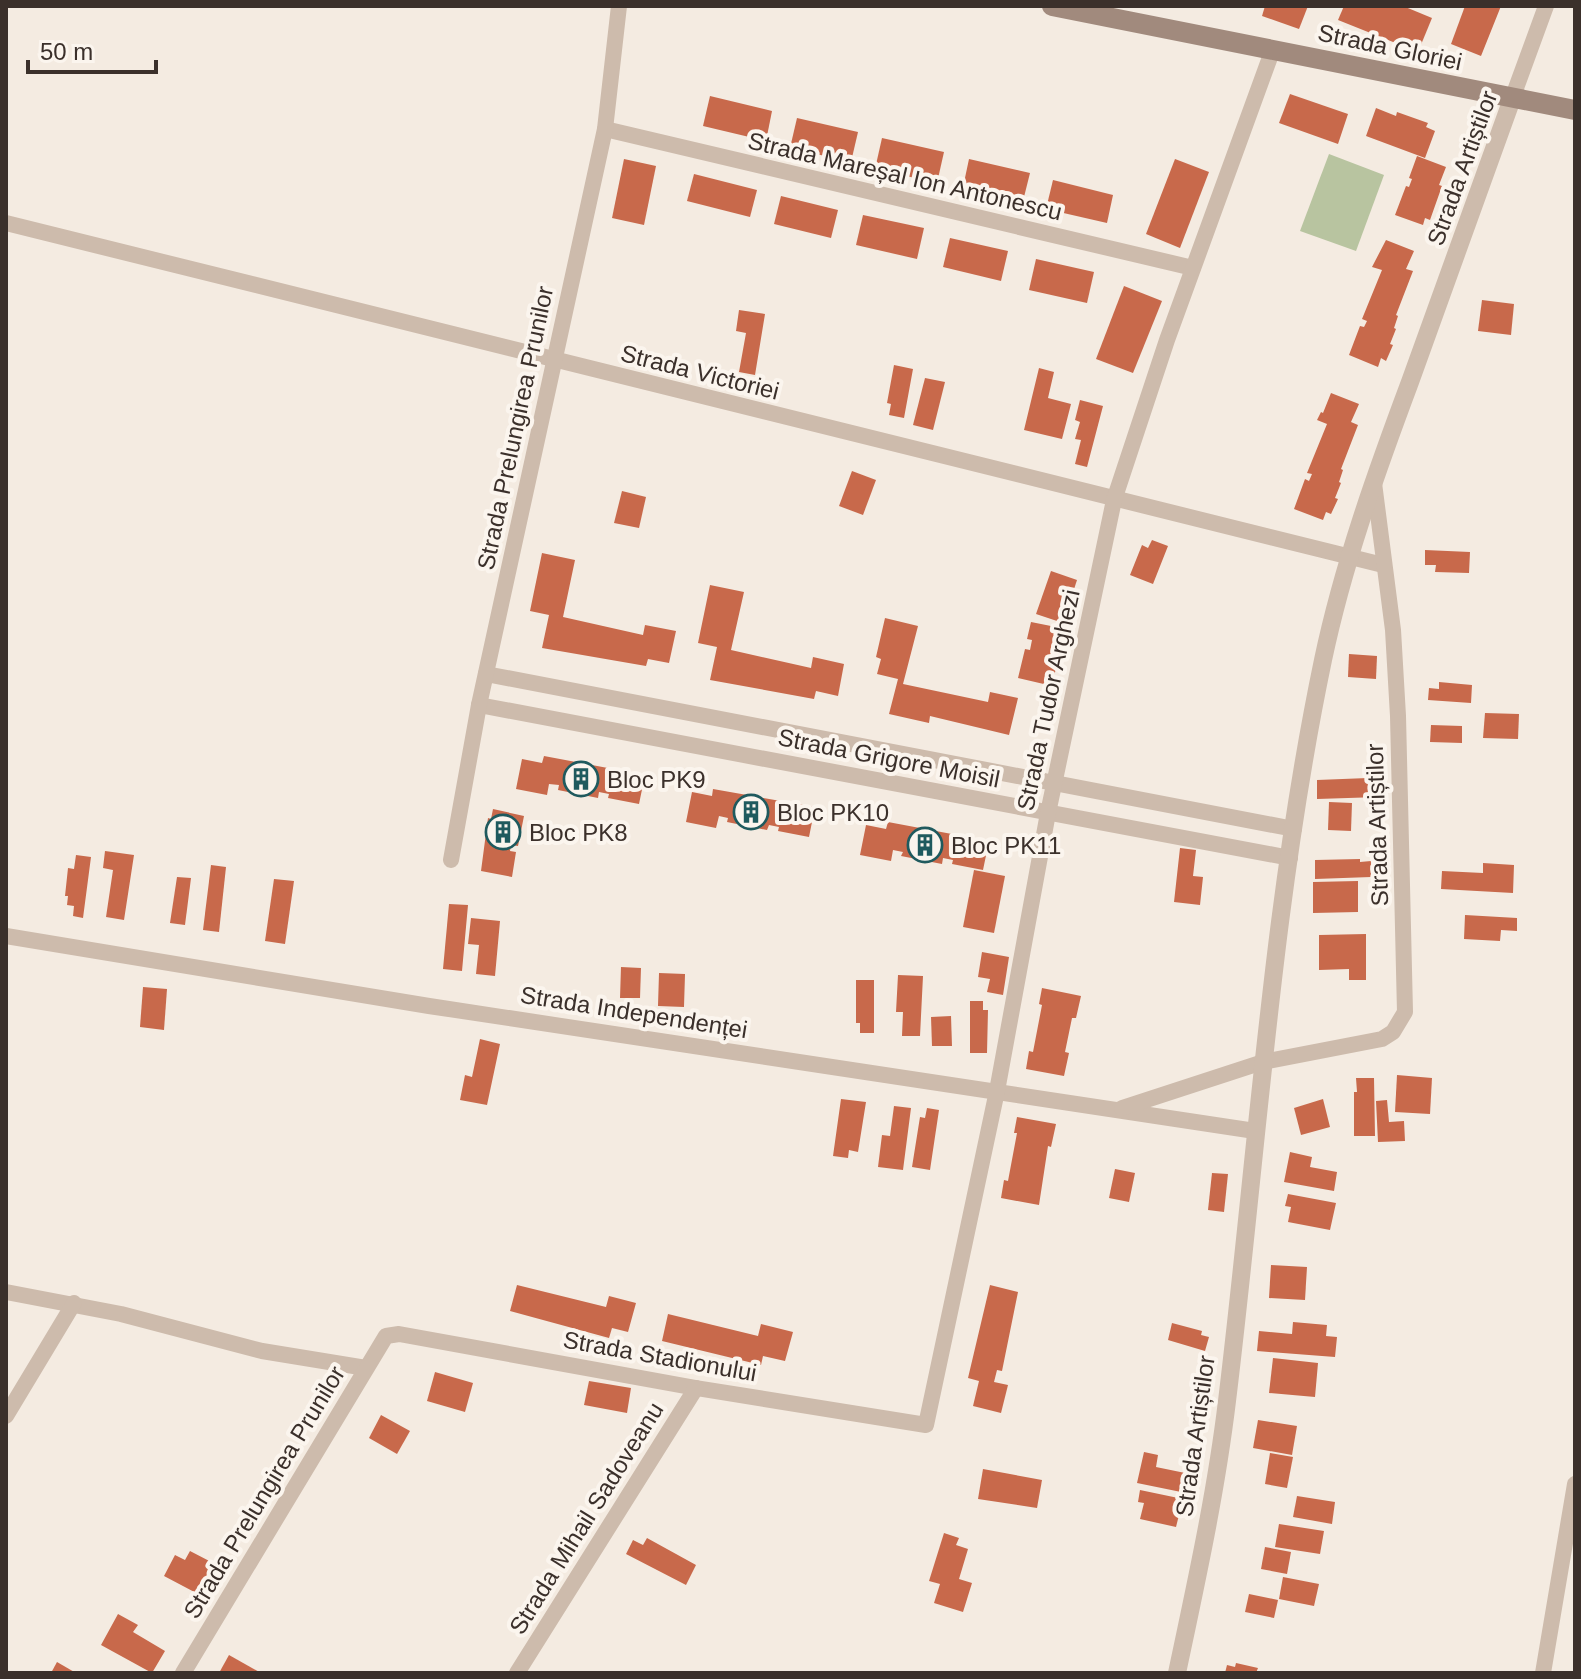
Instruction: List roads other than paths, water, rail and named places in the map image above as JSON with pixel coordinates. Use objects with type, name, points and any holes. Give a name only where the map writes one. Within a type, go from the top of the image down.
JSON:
[{"type":"main road","name":"Strada Gloriei","points":[[1052,6],[1575,110]]},
{"type":"street","name":"Strada Prelungirea Prunilor","points":[[451,860],[479,705],[605,129],[619,6]]},
{"type":"street","name":"Strada Artiștilor","points":[[1177,1673],[1214,1486],[1226,1404],[1263,1062],[1294,829],[1323,658],[1349,557],[1373,481],[1546,6]]},
{"type":"street","name":"Strada Tudor Arghezi","points":[[926,1425],[997,1091],[1054,782],[1114,500],[1193,268],[1273,49]]},
{"type":"street","name":"Strada Mareșal Ion Antonescu","points":[[605,129],[1193,268]]},
{"type":"street","name":"Strada Victoriei","points":[[6,223],[1383,565]]},
{"type":"street","name":"Strada Artiștilor","points":[[1263,1062],[1382,1039],[1393,1032],[1405,1012],[1393,630],[1373,481]]},
{"type":"street","name":"Strada Grigore Moisil","points":[[486,674],[1294,829]]},
{"type":"street","name":"Strada Grigore Moisil","points":[[479,705],[1290,858]]},
{"type":"street","name":"Strada Independenței","points":[[6,936],[429,1006],[1255,1131]]},
{"type":"street","points":[[1118,1110],[1263,1062]]},
{"type":"street","points":[[6,1292],[74,1303],[262,1351],[366,1368]]},
{"type":"street","points":[[6,1416],[74,1303]]},
{"type":"street","name":"Strada Stadionului","points":[[386,1336],[399,1334],[696,1388],[926,1425]]},
{"type":"street","name":"Strada Prelungirea Prunilor","points":[[183,1673],[386,1336]]},
{"type":"street","name":"Strada Mihail Sadoveanu","points":[[517,1673],[696,1388]]},
{"type":"street","points":[[1543,1673],[1570,1541],[1575,1484]]},
{"type":"place","name":"Bloc PK9","points":[[581,779]]},
{"type":"place","name":"Bloc PK10","points":[[751,812]]},
{"type":"place","name":"Bloc PK8","points":[[503,832]]},
{"type":"place","name":"Bloc PK11","points":[[925,845]]}]
